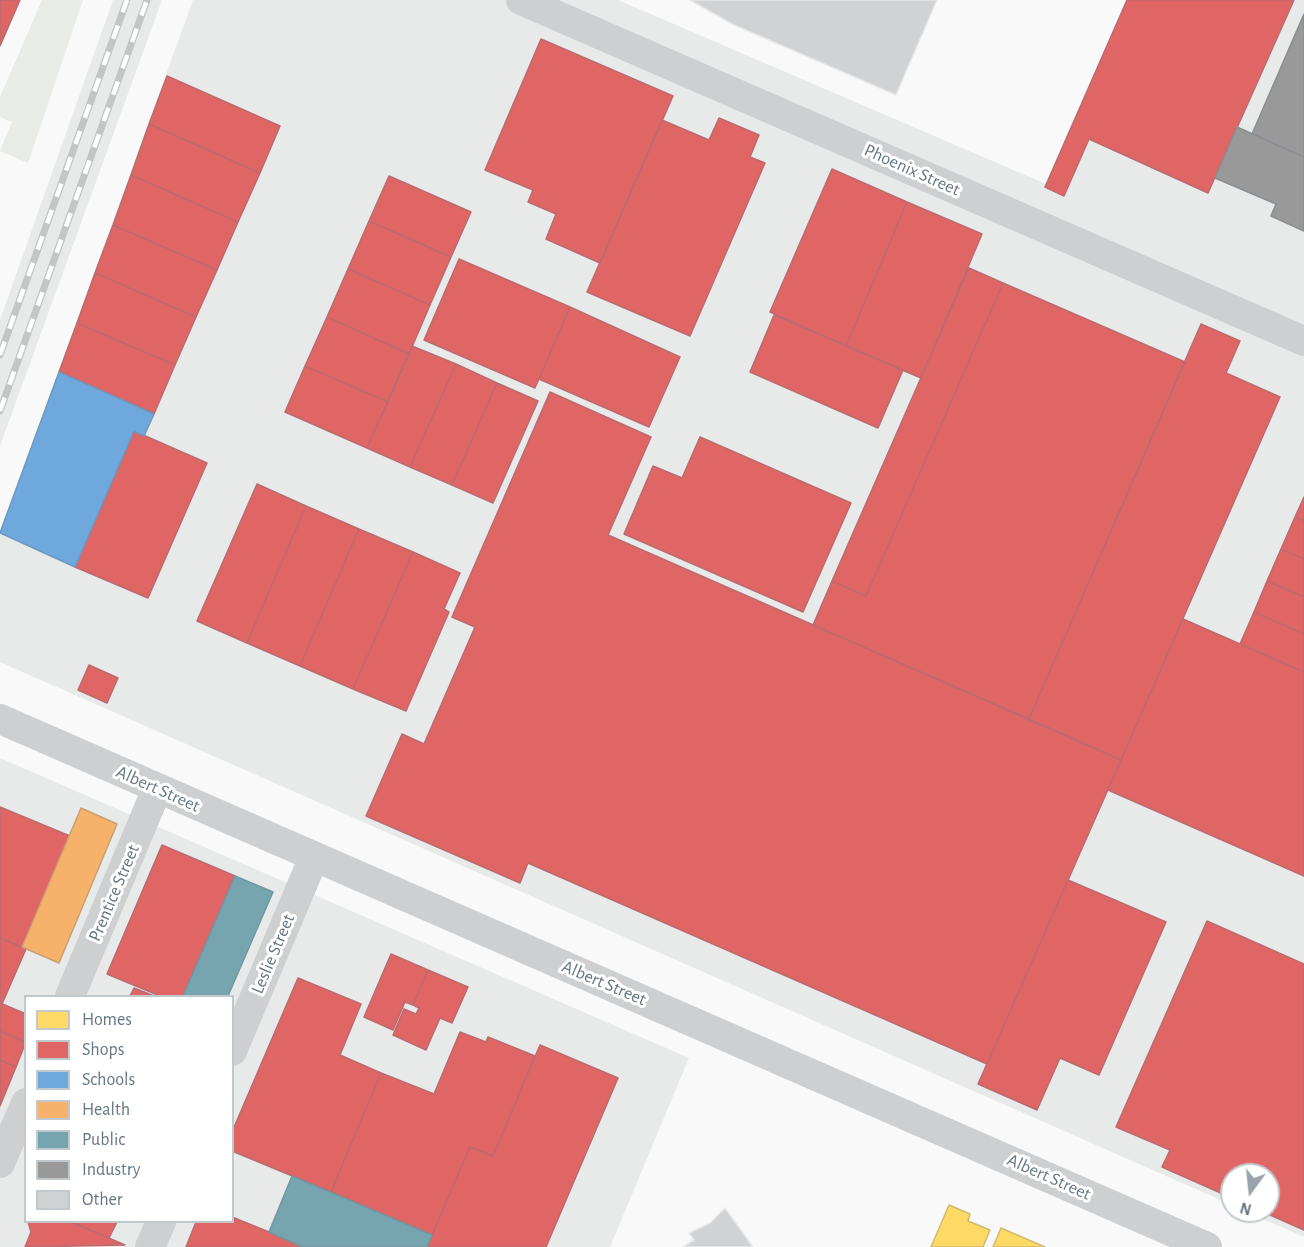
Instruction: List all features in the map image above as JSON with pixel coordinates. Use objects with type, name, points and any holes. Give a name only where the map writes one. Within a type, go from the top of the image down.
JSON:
[{"type":"street","name":"Phoenix Street","points":[[521,0],[1304,341]]},
{"type":"street","name":"Albert Street","points":[[0,719],[1207,1247]]},
{"type":"street","name":"Prentice Street","points":[[70,995],[157,789]]},
{"type":"street","name":"Leslie Street","points":[[234,1046],[314,857]]},
{"type":"street","points":[[0,1163],[24,1108]]},
{"type":"street","points":[[150,1247],[160,1223]]},
{"type":"shaded area","points":[[42,0],[83,0],[28,163],[0,151],[12,122],[0,117],[0,97]]},
{"type":"shaded area","points":[[113,0],[162,0],[0,446],[0,320]]},
{"type":"shaded area","points":[[193,0],[618,0],[1046,184],[1127,0],[1304,0],[1304,1237],[1272,1223],[1280,1223],[1280,1163],[1220,1163],[1220,1200],[0,662],[0,533]]},
{"type":"shaded area","points":[[0,758],[689,1058],[610,1247],[0,1247]]},
{"type":"building: Homes","points":[[949,1205],[970,1214],[968,1221],[990,1230],[983,1247],[931,1247]]},
{"type":"building: Homes","points":[[1001,1228],[1045,1247],[993,1247]]},
{"type":"building: Shops","points":[[0,0],[20,0],[0,46]]},
{"type":"building: Shops","points":[[1127,0],[1294,0],[1208,193],[1089,139],[1064,196],[1045,187]]},
{"type":"building: Shops","points":[[541,39],[673,96],[600,263],[546,239],[556,214],[528,202],[533,190],[485,170]]},
{"type":"building: Shops","points":[[167,76],[280,126],[260,173],[149,124]]},
{"type":"building: Shops","points":[[719,118],[759,135],[750,157],[765,163],[690,336],[587,292],[662,120],[709,140]]},
{"type":"building: Shops","points":[[149,124],[260,173],[238,222],[131,175]]},
{"type":"building: Shops","points":[[832,169],[907,202],[846,346],[770,312]]},
{"type":"building: Shops","points":[[131,175],[238,222],[217,270],[113,225]]},
{"type":"building: Shops","points":[[389,176],[471,212],[451,257],[369,221]]},
{"type":"building: Shops","points":[[907,202],[982,234],[921,378],[846,346]]},
{"type":"building: Shops","points":[[369,221],[451,257],[430,305],[348,269]]},
{"type":"building: Shops","points":[[113,225],[217,270],[196,317],[95,273]]},
{"type":"building: Shops","points":[[459,259],[570,307],[535,388],[424,340]]},
{"type":"building: Shops","points":[[969,268],[1003,283],[866,596],[832,581]]},
{"type":"building: Shops","points":[[348,269],[430,305],[409,354],[327,317]]},
{"type":"building: Shops","points":[[95,273],[196,317],[175,365],[77,323]]},
{"type":"building: Shops","points":[[1003,283],[1185,362],[1029,719],[813,625],[832,581],[866,596]]},
{"type":"building: Shops","points":[[570,307],[680,357],[649,427],[539,379]]},
{"type":"building: Shops","points":[[774,315],[903,370],[878,428],[750,372]]},
{"type":"building: Shops","points":[[327,317],[409,354],[388,402],[305,366]]},
{"type":"building: Shops","points":[[77,323],[175,365],[154,414],[59,372]]},
{"type":"building: Shops","points":[[1201,324],[1240,341],[1226,373],[1280,397],[1121,760],[1029,719]]},
{"type":"building: Shops","points":[[412,346],[456,364],[410,467],[367,448]]},
{"type":"building: Shops","points":[[456,364],[497,383],[452,485],[410,467]]},
{"type":"building: Shops","points":[[305,366],[388,402],[367,448],[285,412]]},
{"type":"building: Shops","points":[[497,383],[538,401],[493,503],[452,485]]},
{"type":"building: Shops","points":[[550,392],[651,437],[608,535],[1121,760],[987,1064],[528,863],[520,883],[366,816],[402,734],[424,744],[475,627],[452,617]]},
{"type":"building: Shops","points":[[134,431],[207,463],[148,598],[75,567]]},
{"type":"building: Shops","points":[[700,437],[851,503],[803,612],[624,534],[653,466],[682,478]]},
{"type":"building: Shops","points":[[257,484],[306,506],[247,643],[197,621]]},
{"type":"building: Shops","points":[[1304,497],[1304,521],[1295,517]]},
{"type":"building: Shops","points":[[306,506],[359,529],[300,666],[247,643]]},
{"type":"building: Shops","points":[[1295,517],[1304,521],[1304,559],[1281,549]]},
{"type":"building: Shops","points":[[359,529],[413,552],[353,689],[300,666]]},
{"type":"building: Shops","points":[[1281,549],[1304,559],[1304,597],[1267,581]]},
{"type":"building: Shops","points":[[413,552],[460,573],[444,609],[449,612],[406,711],[353,689]]},
{"type":"building: Shops","points":[[1267,581],[1304,597],[1304,634],[1254,612]]},
{"type":"building: Shops","points":[[1254,612],[1304,634],[1304,672],[1240,644]]},
{"type":"building: Shops","points":[[1183,619],[1304,672],[1304,876],[1108,790]]},
{"type":"building: Shops","points":[[89,665],[118,678],[107,703],[78,690]]},
{"type":"building: Shops","points":[[0,807],[70,836],[22,947],[0,938]]},
{"type":"building: Shops","points":[[162,845],[235,876],[183,995],[158,995],[107,974]]},
{"type":"building: Shops","points":[[1068,880],[1166,922],[1099,1075],[1060,1058],[1037,1110],[978,1084]]},
{"type":"building: Shops","points":[[1207,921],[1304,964],[1304,1230],[1280,1219],[1280,1163],[1220,1163],[1220,1193],[1162,1167],[1170,1150],[1116,1127]]},
{"type":"building: Shops","points":[[0,938],[26,949],[2,1004],[0,1003]]},
{"type":"building: Shops","points":[[391,954],[428,970],[413,1005],[405,1002],[393,1030],[364,1017]]},
{"type":"building: Shops","points":[[428,970],[468,987],[452,1023],[440,1018],[426,1050],[393,1035],[404,1009],[416,1014],[419,1008],[413,1005]]},
{"type":"building: Shops","points":[[298,978],[361,1004],[340,1055],[381,1073],[331,1192],[234,1152],[234,1127]]},
{"type":"building: Shops","points":[[134,988],[152,995],[130,995]]},
{"type":"building: Shops","points":[[0,1003],[24,1013],[24,1041],[0,1031]]},
{"type":"building: Shops","points":[[0,1031],[24,1041],[16,1067],[0,1060]]},
{"type":"building: Shops","points":[[460,1032],[486,1042],[488,1037],[535,1056],[493,1156],[470,1147],[432,1235],[331,1192],[381,1073],[434,1094]]},
{"type":"building: Shops","points":[[540,1045],[618,1078],[546,1247],[427,1247],[470,1147],[493,1156]]},
{"type":"building: Shops","points":[[0,1060],[16,1067],[0,1106]]},
{"type":"building: Shops","points":[[234,1218],[303,1247],[186,1247],[196,1223],[234,1223]]},
{"type":"building: Shops","points":[[28,1223],[73,1223],[125,1245],[25,1247],[31,1232]]},
{"type":"building: Shops","points":[[73,1223],[116,1223],[109,1238]]},
{"type":"building: Schools","points":[[59,372],[154,414],[144,436],[134,431],[75,567],[0,533]]},
{"type":"building: Health","points":[[81,808],[117,824],[59,963],[22,947]]},
{"type":"building: Public","points":[[235,876],[273,892],[228,995],[183,995]]},
{"type":"building: Public","points":[[292,1176],[432,1235],[427,1247],[303,1247],[269,1232]]},
{"type":"building: Industry","points":[[1304,14],[1304,157],[1252,134]]},
{"type":"building: Industry","points":[[1237,127],[1304,157],[1304,231],[1271,216],[1276,204],[1215,178]]},
{"type":"building: Other","points":[[690,0],[937,0],[896,95],[732,24]]},
{"type":"building: Other","points":[[725,1208],[753,1247],[683,1247],[694,1240],[689,1233],[710,1223]]},
{"type":"railway","points":[[0,355],[127,0]]},
{"type":"railway","points":[[0,411],[147,0]]}]
